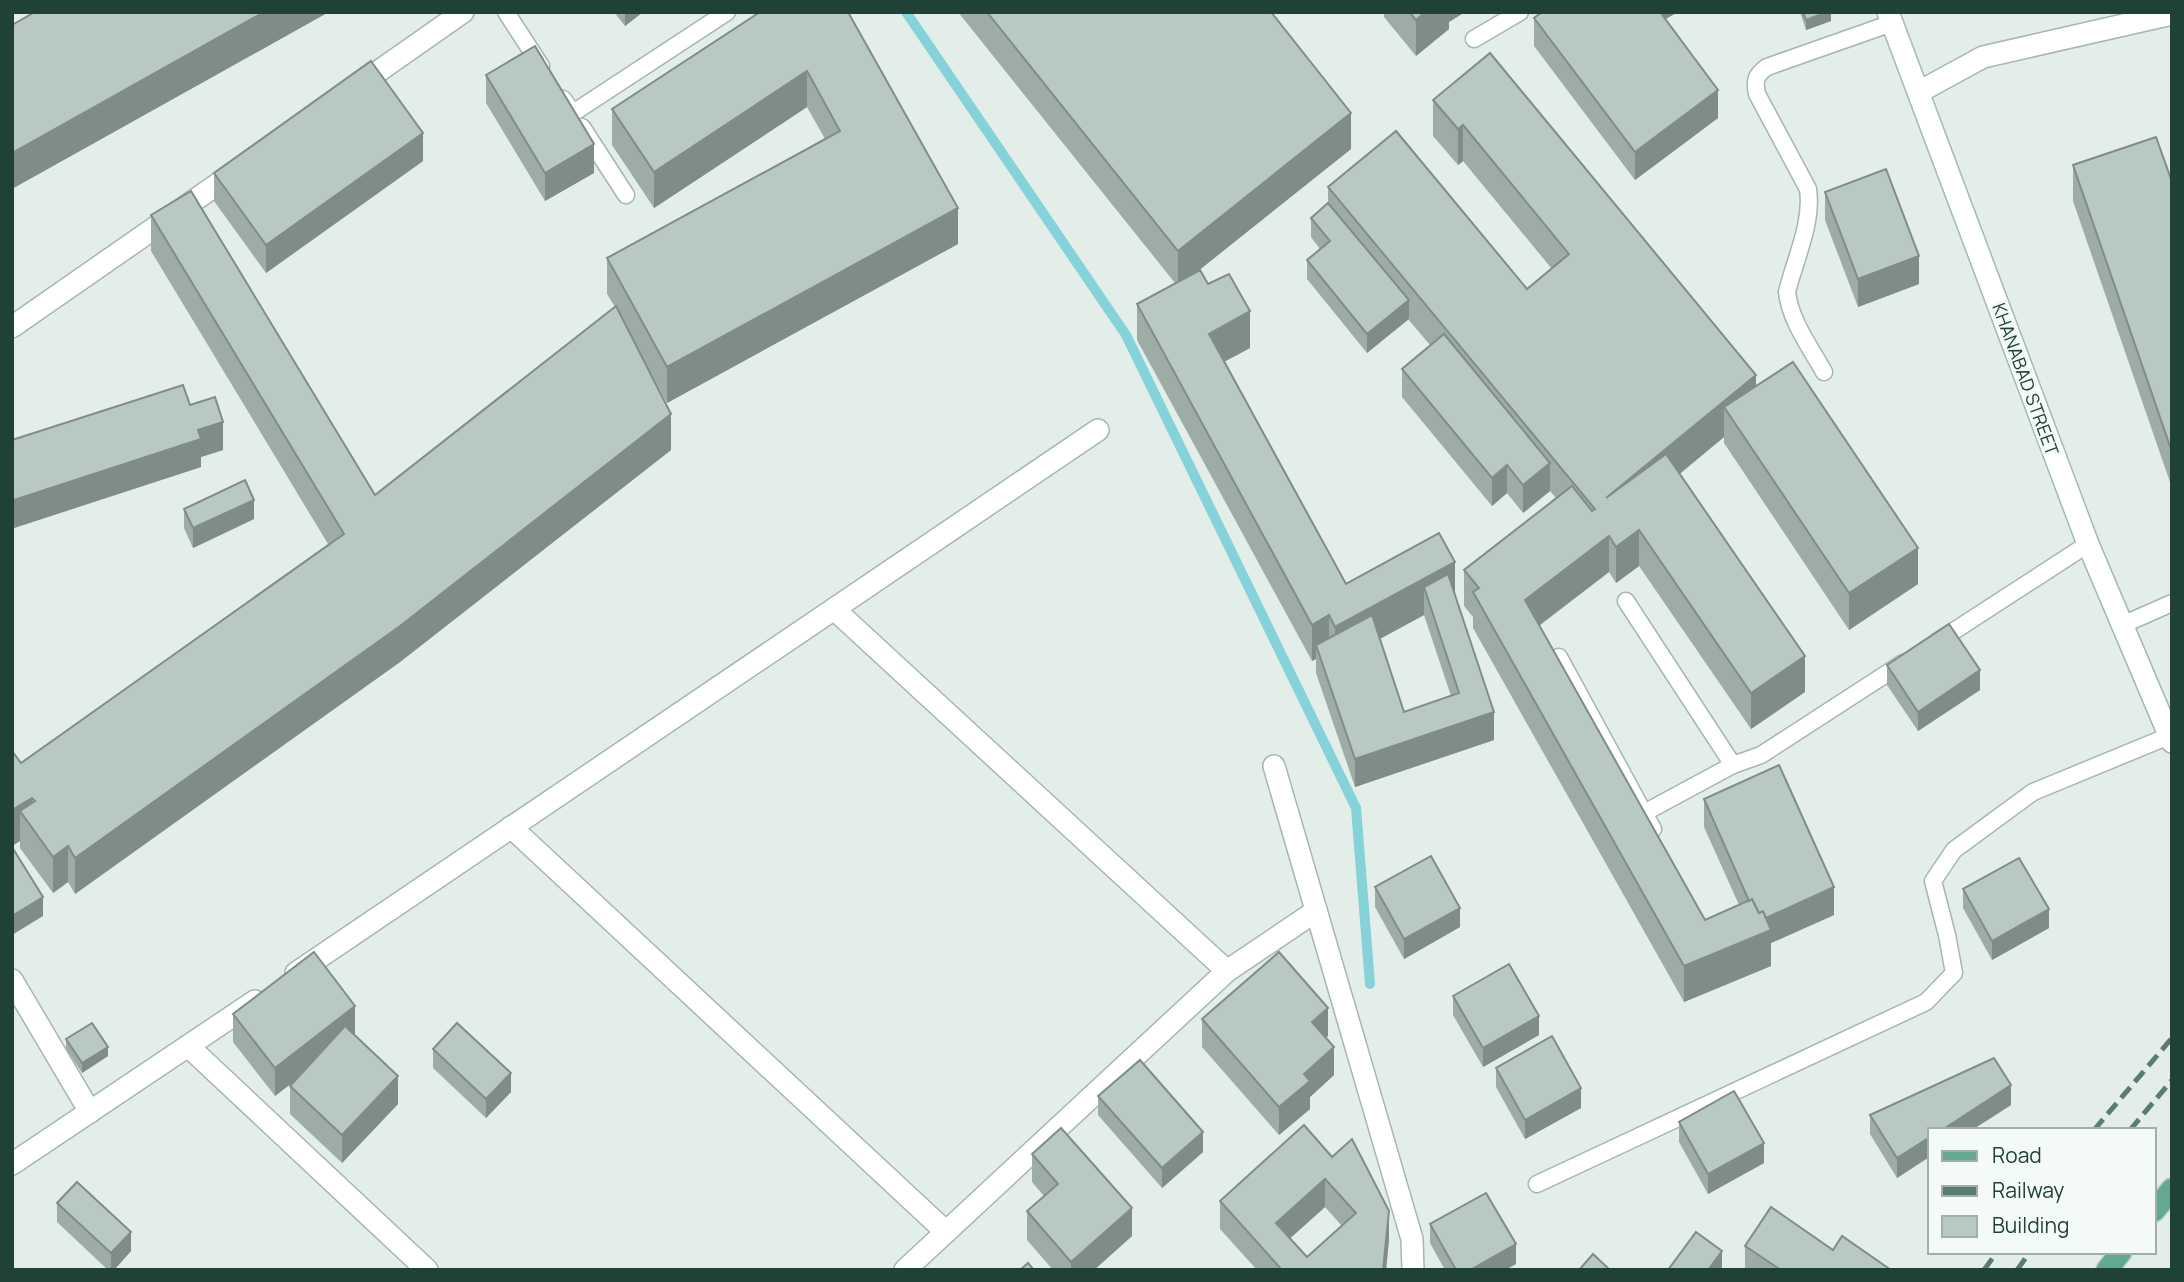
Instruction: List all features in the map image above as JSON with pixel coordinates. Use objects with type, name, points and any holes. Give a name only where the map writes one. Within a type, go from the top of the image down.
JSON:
[{"type":"main road","points":[[2156,1209],[2172,1189]]},
{"type":"main road","points":[[2107,1270],[2119,1254]]},
{"type":"street","points":[[339,99],[463,12]]},
{"type":"street","points":[[1919,92],[1983,57],[2172,14]]},
{"type":"street","name":"KHANABAD STREET","points":[[1890,18],[2088,544],[2170,739]]},
{"type":"street","points":[[12,327],[249,162]]},
{"type":"street","points":[[12,1164],[1098,430]]},
{"type":"street","points":[[834,609],[1227,971]]},
{"type":"street","points":[[1275,766],[1412,1239],[1413,1270]]},
{"type":"street","points":[[511,827],[946,1232]]},
{"type":"street","points":[[905,1270],[1227,971],[1316,911]]},
{"type":"street","points":[[12,980],[90,1112]]},
{"type":"street","points":[[188,1046],[427,1270]]},
{"type":"lane","points":[[506,12],[626,195]]},
{"type":"lane","points":[[573,113],[727,12]]},
{"type":"lane","points":[[1474,39],[1520,12]]},
{"type":"lane","points":[[1824,372],[1793,315],[1787,292],[1808,217],[1808,189],[1757,94],[1755,83],[1758,73],[1767,67],[1890,18]]},
{"type":"lane","points":[[1644,813],[1733,765],[1761,755],[2088,544]]},
{"type":"lane","points":[[1626,601],[1733,765]]},
{"type":"lane","points":[[2122,625],[2172,603]]},
{"type":"lane","points":[[1559,657],[1662,846]]},
{"type":"lane","points":[[1537,1184],[1926,1002],[1954,973],[1933,881],[1954,850],[2033,792],[2170,739]]},
{"type":"building","points":[[35,12],[264,12],[12,153],[12,25]]},
{"type":"building","points":[[760,12],[848,12],[958,208],[667,367],[607,258],[840,131],[807,71],[654,172],[612,109]]},
{"type":"building","points":[[987,12],[1271,12],[1351,113],[1178,251]]},
{"type":"building","points":[[1409,12],[1425,12],[1416,20]]},
{"type":"building","points":[[1542,12],[1660,12],[1718,90],[1635,152],[1534,18]]},
{"type":"building","points":[[1803,12],[1827,12],[1806,20]]},
{"type":"building","points":[[535,46],[594,144],[545,173],[486,75]]},
{"type":"building","points":[[1490,53],[1756,375],[1606,498],[1666,454],[1805,656],[1751,693],[1639,530],[1616,547],[1609,536],[1525,600],[1705,920],[1752,899],[1759,913],[1763,911],[1771,930],[1684,966],[1473,592],[1479,588],[1464,570],[1572,486],[1592,511],[1595,509],[1328,187],[1396,131],[1527,289],[1569,254],[1463,125],[1458,129],[1433,100]]},
{"type":"building","points":[[371,61],[423,133],[266,245],[214,173]]},
{"type":"building","points":[[2156,137],[2172,182],[2172,452],[2073,165]]},
{"type":"building","points":[[1886,169],[1919,256],[1858,279],[1825,192]]},
{"type":"building","points":[[191,191],[375,495],[616,306],[671,414],[400,626],[75,858],[68,846],[53,857],[20,811],[35,801],[32,798],[12,810],[12,751],[21,763],[344,534],[151,215]]},
{"type":"building","points":[[1328,203],[1409,300],[1367,334],[1307,260],[1330,241],[1311,218]]},
{"type":"building","points":[[1200,270],[1208,284],[1229,274],[1250,311],[1209,334],[1346,584],[1439,533],[1455,562],[1335,627],[1329,615],[1312,625],[1137,304]]},
{"type":"building","points":[[1444,334],[1550,463],[1523,485],[1507,465],[1492,478],[1402,369]]},
{"type":"building","points":[[1793,362],[1918,548],[1849,593],[1724,407]]},
{"type":"building","points":[[183,385],[190,405],[215,397],[223,422],[198,430],[201,439],[14,500],[12,440]]},
{"type":"building","points":[[245,480],[254,500],[193,528],[184,509]]},
{"type":"building","points":[[1448,574],[1494,712],[1355,759],[1316,645],[1372,615],[1404,712],[1459,693],[1424,587]]},
{"type":"building","points":[[1949,624],[1980,670],[1918,712],[1887,665]]},
{"type":"building","points":[[1779,765],[1834,887],[1766,918],[1763,911],[1759,913],[1752,899],[1749,901],[1704,799]]},
{"type":"building","points":[[12,847],[43,897],[12,916]]},
{"type":"building","points":[[1431,856],[1460,908],[1404,939],[1375,887]]},
{"type":"building","points":[[2019,858],[2049,909],[1992,941],[1963,889]]},
{"type":"building","points":[[314,952],[355,1006],[275,1068],[233,1014]]},
{"type":"building","points":[[1279,952],[1328,1008],[1312,1022],[1334,1047],[1304,1074],[1310,1081],[1279,1107],[1202,1019]]},
{"type":"building","points":[[1509,964],[1539,1016],[1483,1048],[1453,996]]},
{"type":"building","points":[[92,1023],[108,1047],[82,1063],[66,1039]]},
{"type":"building","points":[[457,1023],[511,1073],[486,1099],[433,1049]]},
{"type":"building","points":[[345,1026],[398,1076],[342,1135],[290,1086]]},
{"type":"building","points":[[1552,1036],[1581,1088],[1525,1120],[1496,1068]]},
{"type":"building","points":[[1994,1058],[2011,1085],[1945,1128],[1928,1128],[1928,1138],[1897,1158],[1870,1115]]},
{"type":"building","points":[[1140,1060],[1203,1132],[1162,1168],[1098,1096]]},
{"type":"building","points":[[1734,1091],[1764,1143],[1708,1174],[1679,1122]]},
{"type":"building","points":[[1304,1125],[1332,1157],[1352,1139],[1389,1211],[1383,1270],[1282,1270],[1220,1201]],"holes":[[[1325,1179],[1356,1213],[1307,1257],[1276,1223]]]},
{"type":"building","points":[[1061,1128],[1132,1208],[1071,1262],[1027,1211],[1058,1184],[1032,1154]]},
{"type":"building","points":[[77,1182],[131,1232],[111,1253],[57,1203]]},
{"type":"building","points":[[1486,1193],[1516,1244],[1470,1270],[1456,1270],[1430,1224]]},
{"type":"building","points":[[1771,1207],[1833,1250],[1842,1236],[1891,1270],[1781,1270],[1745,1246]]},
{"type":"building","points":[[1696,1232],[1722,1251],[1708,1270],[1668,1270]]},
{"type":"building","points":[[1593,1254],[1610,1270],[1579,1270]]},
{"type":"building","points":[[1028,1263],[1034,1270],[1020,1270]]},
{"type":"waterway","points":[[906,12],[1126,335],[1356,808],[1370,984]]},
{"type":"railway","points":[[2096,1128],[2172,1038]]},
{"type":"railway","points":[[2132,1128],[2172,1080]]},
{"type":"railway","points":[[1984,1270],[1996,1254]]},
{"type":"railway","points":[[2017,1270],[2029,1254]]}]
